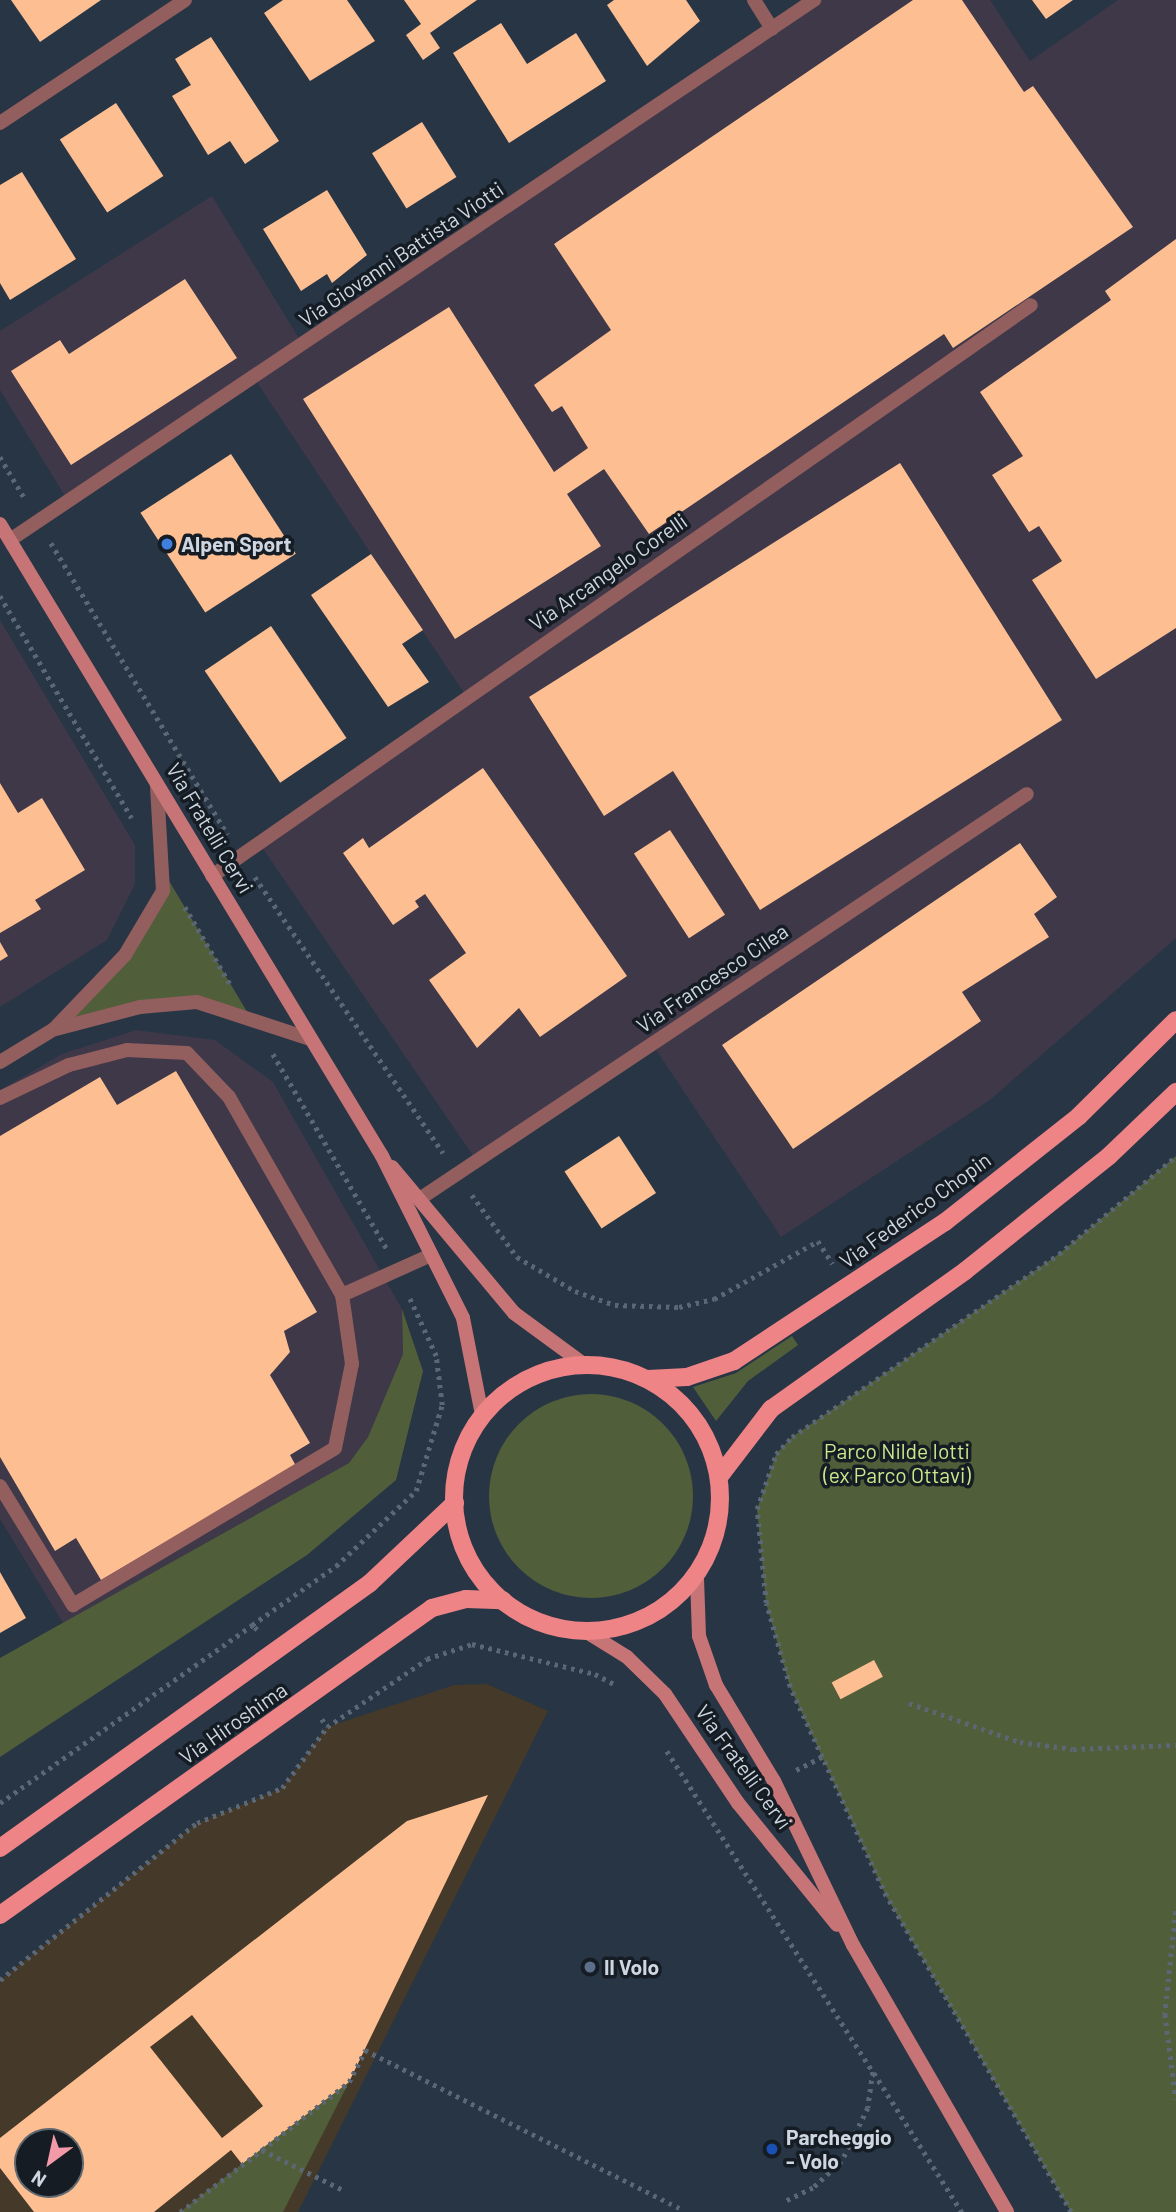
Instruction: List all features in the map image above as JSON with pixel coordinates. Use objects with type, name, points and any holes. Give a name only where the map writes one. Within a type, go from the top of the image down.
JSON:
[{"type":"main road","name":"Via Fratelli Cervi","points":[[0,524],[307,1038],[382,1156],[463,1318],[482,1415]]},
{"type":"main road","name":"Via Federico Chopin","points":[[648,1379],[687,1377],[734,1361],[945,1222],[1079,1116],[1176,1020]]},
{"type":"main road","points":[[719,1477],[771,1409],[880,1333],[1109,1156],[1176,1092]]},
{"type":"main road","name":"Via Fratelli Cervi","points":[[382,1156],[421,1198],[514,1312],[582,1363]]},
{"type":"main road","name":"Via Fratelli Cervi","points":[[585,1631],[648,1616],[697,1578],[712,1546],[719,1477],[702,1432],[648,1379],[617,1365],[582,1363],[544,1370],[509,1388],[482,1415],[465,1444],[455,1503],[462,1541],[503,1600],[541,1623],[585,1631],[627,1657],[665,1694],[738,1803],[853,1945]]},
{"type":"main road","name":"Via Hiroshima","points":[[0,1848],[387,1570],[455,1503]]},
{"type":"main road","name":"Via Fratelli Cervi","points":[[697,1578],[704,1659],[774,1781],[853,1945],[1007,2212]]},
{"type":"main road","name":"Via Hiroshima","points":[[0,1915],[432,1608],[466,1599],[503,1600]]},
{"type":"street","points":[[0,123],[185,0]]},
{"type":"street","points":[[754,0],[772,29]]},
{"type":"street","name":"Via Giovanni Battista Viotti","points":[[10,540],[814,0]]},
{"type":"street","name":"Via Arcangelo Corelli","points":[[212,876],[1031,305]]},
{"type":"street","points":[[0,1062],[54,1029],[125,955],[163,891],[157,786]]},
{"type":"street","name":"Via Francesco Cilea","points":[[421,1198],[1027,794]]},
{"type":"street","points":[[54,1029],[140,1006],[197,1002],[307,1038]]},
{"type":"street","points":[[0,1098],[69,1065],[127,1050],[187,1053],[229,1097],[342,1295],[352,1364],[335,1448],[73,1605],[0,1486]]},
{"type":"street","points":[[342,1295],[431,1255]]},
{"type":"path","points":[[0,596],[134,821]]},
{"type":"path","points":[[162,869],[372,1217],[420,1321]]},
{"type":"path","points":[[1071,2212],[886,1896],[790,1687],[766,1603],[757,1509],[776,1454],[898,1364],[1059,1254],[1176,1156]]},
{"type":"path","points":[[517,1257],[575,1291],[615,1305],[679,1307],[746,1286],[818,1241],[848,1286]]},
{"type":"path","points":[[880,1333],[898,1364]]},
{"type":"path","points":[[0,1803],[252,1625]]},
{"type":"path","points":[[909,1703],[1020,1742],[1073,1749],[1176,1745]]},
{"type":"path","points":[[0,1980],[197,1823],[282,1788],[327,1727]]},
{"type":"path","points":[[709,1818],[962,2212]]},
{"type":"path","points":[[1176,1911],[1165,2014],[1176,2099]]},
{"type":"path","points":[[180,2212],[349,2082],[365,2050],[679,2208]]},
{"type":"path","points":[[784,2202],[813,2188],[842,2161],[868,2108],[873,2073]]},
{"type":"path","points":[[262,2150],[343,2190]]},
{"type":"shaded area","points":[[814,0],[990,0],[1030,61],[1118,0],[1176,0],[1176,938],[990,1100],[781,1237],[652,1044],[476,1160],[259,843],[466,696],[254,378],[68,501],[0,390],[0,331],[212,196],[303,345]]},
{"type":"shaded area","points":[[0,620],[135,845],[135,884],[107,940],[0,1007]]},
{"type":"shaded area","points":[[136,1030],[215,1040],[273,1082],[402,1309],[403,1354],[368,1437],[349,1463],[63,1623],[0,1519],[0,1090],[62,1054]]},
{"type":"shaded area","points":[[487,1684],[548,1711],[298,2212],[0,2212],[0,1980],[197,1823],[282,1788],[327,1727],[454,1685]]},
{"type":"green space","points":[[162,869],[252,1020],[197,1002],[54,1029],[125,955],[163,891]]},
{"type":"green space","name":"Parco Nilde Iotti (ex Parco Ottavi)","points":[[1176,1156],[1176,2212],[1071,2212],[886,1896],[790,1687],[766,1603],[757,1509],[776,1454],[792,1437],[1059,1254]]},
{"type":"green space","points":[[402,1309],[423,1371],[396,1480],[307,1555],[0,1757],[0,1658],[349,1463],[368,1437],[403,1354]]},
{"type":"green space","points":[[792,1336],[798,1345],[748,1381],[716,1421],[693,1387],[736,1373]]},
{"type":"green space","points":[[591,1394],[630,1402],[648,1411],[663,1424],[676,1439],[685,1457],[693,1496],[685,1535],[676,1553],[663,1568],[648,1581],[630,1590],[591,1598],[552,1590],[534,1581],[519,1568],[506,1553],[497,1535],[489,1496],[497,1457],[506,1439],[519,1424],[534,1411],[552,1402]]},
{"type":"green space","points":[[349,2082],[283,2212],[180,2212],[242,2164]]},
{"type":"building","points":[[11,0],[101,0],[40,42]]},
{"type":"building","points":[[283,0],[347,0],[375,41],[310,81],[264,13]]},
{"type":"building","points":[[404,0],[477,0],[430,33],[440,48],[423,60],[406,35],[421,24]]},
{"type":"building","points":[[614,0],[686,0],[700,21],[647,66],[607,5]]},
{"type":"building","points":[[913,0],[962,0],[1024,92],[1033,86],[1133,227],[953,348],[944,334],[649,534],[604,469],[567,494],[601,546],[455,639],[303,399],[449,307],[554,472],[588,448],[562,406],[552,412],[534,385],[611,330],[554,244]]},
{"type":"building","points":[[1032,0],[1073,0],[1046,19]]},
{"type":"building","points":[[501,23],[527,64],[576,33],[606,81],[509,143],[453,53]]},
{"type":"building","points":[[211,37],[279,141],[245,164],[230,141],[208,155],[172,96],[191,85],[175,59]]},
{"type":"building","points":[[116,103],[163,176],[107,212],[60,139]]},
{"type":"building","points":[[422,122],[456,177],[406,208],[372,153]]},
{"type":"building","points":[[22,172],[76,259],[10,300],[0,283],[0,185]]},
{"type":"building","points":[[327,190],[367,255],[332,283],[327,274],[301,291],[263,229]]},
{"type":"building","points":[[1176,239],[1176,628],[1096,679],[1032,580],[1062,561],[1039,526],[1029,532],[992,475],[1023,456],[980,392],[1111,300],[1105,291]]},
{"type":"building","points":[[185,279],[237,358],[71,465],[11,371],[60,340],[69,354]]},
{"type":"building","points":[[231,454],[296,554],[205,613],[140,513]]},
{"type":"building","points":[[900,463],[1062,720],[760,910],[673,771],[604,816],[529,697]]},
{"type":"building","points":[[371,554],[423,630],[402,644],[429,682],[388,707],[311,595]]},
{"type":"building","points":[[271,626],[346,738],[280,783],[205,671]]},
{"type":"building","points":[[483,768],[627,976],[540,1037],[519,1008],[477,1048],[429,980],[466,953],[425,894],[415,901],[419,907],[393,925],[343,853],[363,838],[369,848]]},
{"type":"building","points":[[0,783],[18,813],[42,798],[85,870],[35,900],[41,909],[0,933]]},
{"type":"building","points":[[670,830],[725,915],[689,938],[634,853]]},
{"type":"building","points":[[1020,843],[1057,897],[1034,914],[1049,937],[962,992],[981,1021],[793,1149],[722,1045]]},
{"type":"building","points":[[0,942],[8,956],[0,961]]},
{"type":"building","points":[[176,1071],[317,1312],[284,1331],[290,1352],[270,1375],[310,1443],[290,1455],[296,1466],[101,1580],[76,1538],[55,1551],[0,1457],[0,1136],[100,1077],[117,1105]]},
{"type":"building","points":[[619,1136],[656,1193],[602,1228],[564,1171]]},
{"type":"building","points":[[0,1572],[26,1618],[0,1633]]},
{"type":"building","points":[[874,1660],[883,1677],[841,1699],[832,1683]]},
{"type":"building","points":[[488,1795],[349,2082],[242,2164],[231,2150],[154,2212],[34,2212],[23,2198],[84,2198],[84,2128],[14,2128],[14,2186],[0,2168],[0,2138],[407,1821]],"holes":[[[192,2015],[263,2106],[222,2138],[150,2047]]]},
{"type":"place","name":"Alpen Sport","points":[[167,544]]},
{"type":"place","name":"Il Volo","points":[[590,1967]]},
{"type":"place","name":"Parcheggio - Volo","points":[[772,2149]]}]
